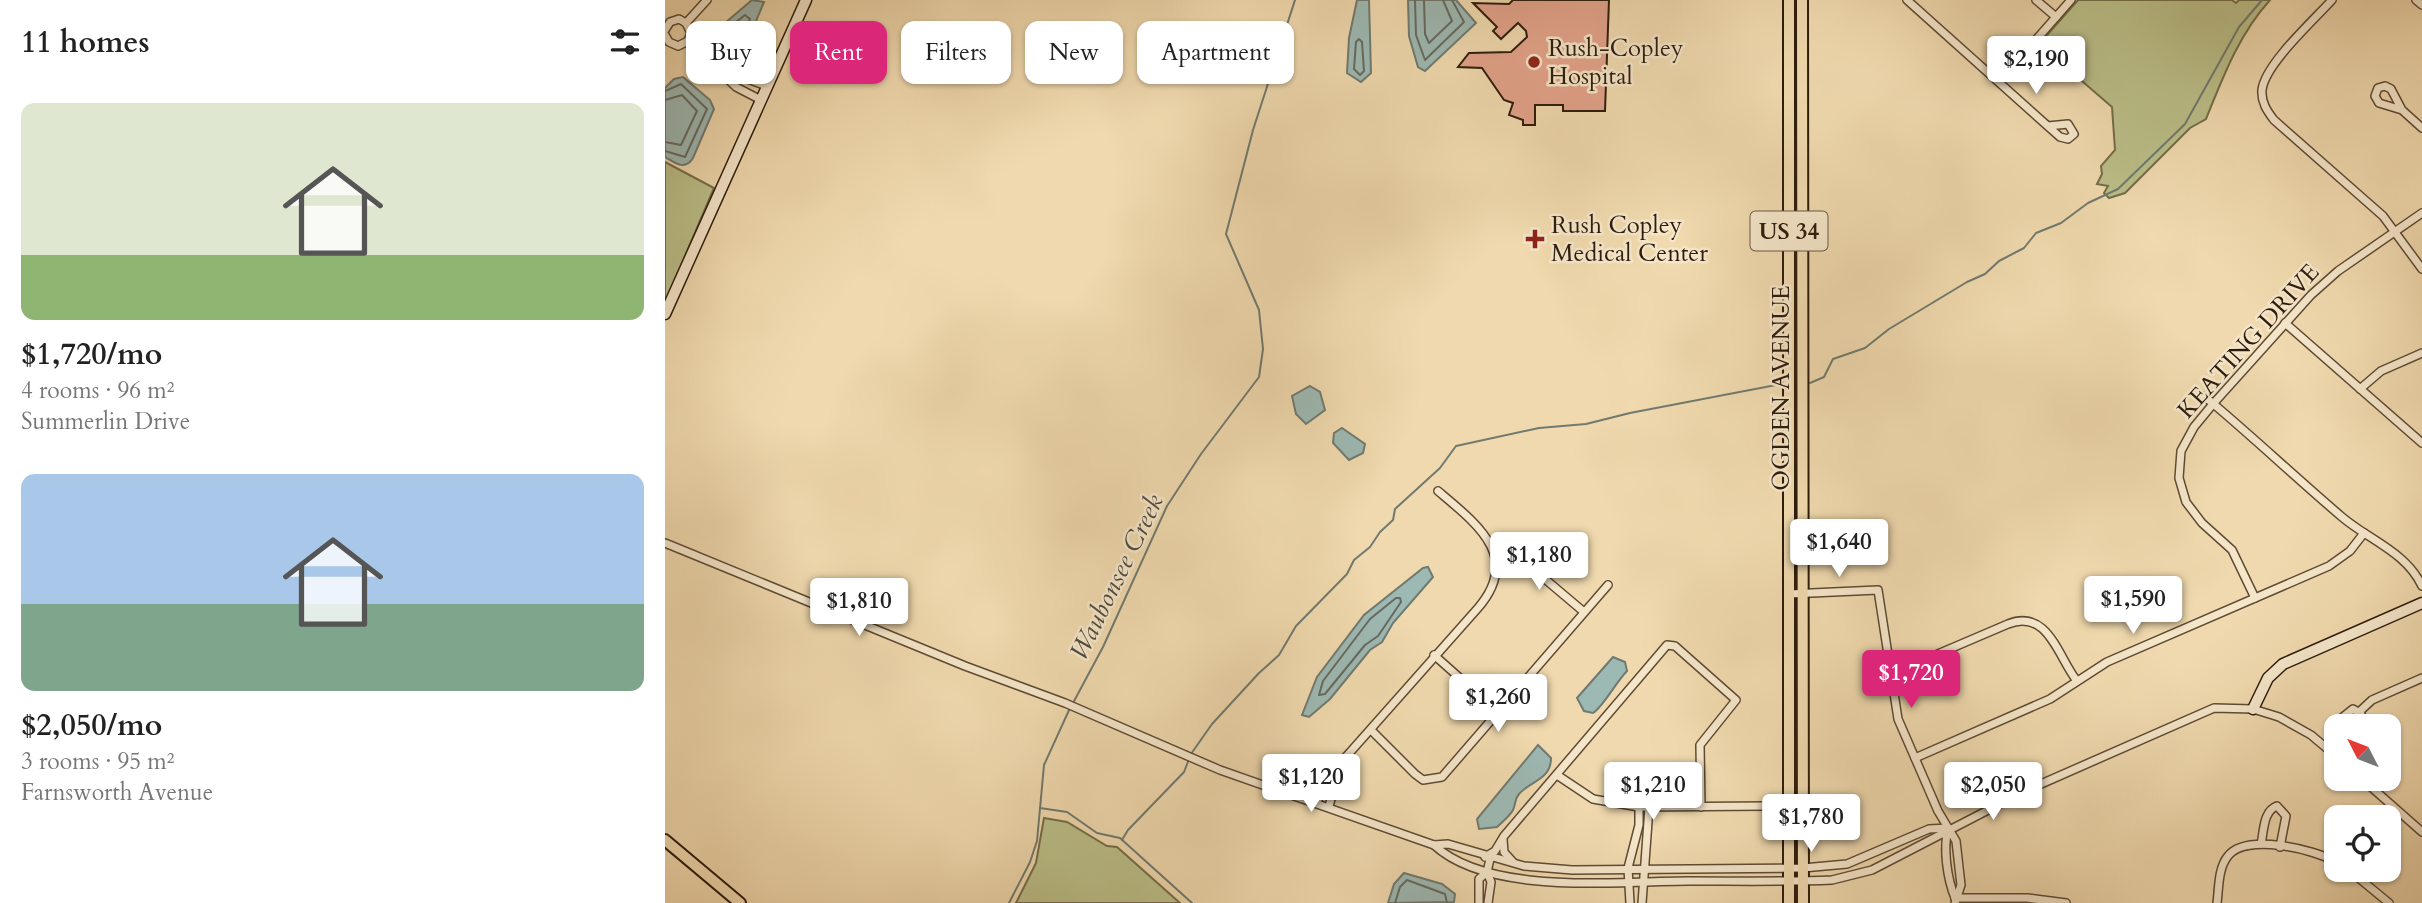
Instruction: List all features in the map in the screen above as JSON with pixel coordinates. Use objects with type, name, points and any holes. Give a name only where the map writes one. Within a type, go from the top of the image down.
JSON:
[{"type":"main road","name":"OGDEN AVENUE","points":[[1789,0],[1789,903]]},
{"type":"main road","name":"OGDEN AVENUE","points":[[1802,0],[1803,903]]},
{"type":"main road","points":[[665,839],[740,903]]},
{"type":"street","points":[[688,21],[707,0]]},
{"type":"street","points":[[665,314],[806,0]]},
{"type":"street","points":[[1907,0],[2048,126]]},
{"type":"street","points":[[2036,0],[2056,17]]},
{"type":"street","points":[[1999,82],[2071,0]]},
{"type":"street","points":[[2332,0],[2268,74],[2263,99],[2274,120],[2377,211],[2422,269]]},
{"type":"street","points":[[2416,0],[2422,5]]},
{"type":"street","points":[[666,25],[676,19],[686,23]]},
{"type":"street","points":[[666,42],[678,46],[686,42]]},
{"type":"street","points":[[733,84],[761,100]]},
{"type":"street","points":[[761,84],[767,86]]},
{"type":"street","points":[[2402,110],[2422,128]]},
{"type":"street","name":"KEATING DRIVE","points":[[2255,598],[2232,550],[2197,518],[2186,502],[2179,465],[2181,451],[2194,427],[2213,404],[2326,280],[2422,213]]},
{"type":"street","points":[[2285,323],[2422,443]]},
{"type":"street","points":[[2360,389],[2381,371],[2422,353]]},
{"type":"street","points":[[2204,396],[2364,533],[2400,557],[2422,586]]},
{"type":"street","points":[[1317,802],[1327,780],[1486,598],[1495,575],[1496,562],[1482,530],[1438,491]]},
{"type":"street","points":[[1915,758],[2050,699],[2107,662],[2337,561],[2364,533]]},
{"type":"street","points":[[665,542],[952,661],[1080,709],[1197,760],[1434,845],[1444,854],[1487,872],[1538,881],[1803,881],[1832,880],[1872,870],[1934,841],[1948,828],[2192,715],[2223,706],[2253,709],[2293,724],[2324,747]]},
{"type":"street","points":[[1496,562],[1526,563],[1584,612]]},
{"type":"street","points":[[1371,730],[1415,774],[1433,780],[1442,777],[1608,585]]},
{"type":"street","points":[[1789,594],[1878,590],[1898,719],[1955,838],[1961,863],[1961,885],[1955,901]]},
{"type":"street","points":[[2253,709],[2268,678],[2283,664],[2422,603]]},
{"type":"street","points":[[1891,669],[1912,666],[2008,624],[2023,621],[2038,624],[2049,634],[2077,681]]},
{"type":"street","points":[[1488,903],[1491,882],[1487,872],[1487,858],[1667,645],[1675,646],[1737,700],[1700,745],[1701,807]]},
{"type":"street","points":[[1434,655],[1498,712]]},
{"type":"street","points":[[2345,714],[2346,711],[2359,712],[2372,700],[2422,678]]},
{"type":"street","points":[[1329,806],[1341,765]]},
{"type":"street","points":[[1556,775],[1593,799],[1639,807],[1768,806]]},
{"type":"street","points":[[2376,791],[2422,832]]},
{"type":"street","points":[[2261,844],[2266,816],[2271,808],[2277,806],[2286,816],[2280,847]]},
{"type":"street","points":[[1630,903],[1628,868],[1639,825],[1639,807]]},
{"type":"street","points":[[1641,903],[1642,869],[1649,834],[1649,808]]},
{"type":"street","points":[[1434,845],[1448,844],[1517,865],[1572,870],[1803,868],[1847,864],[1884,851],[1929,829],[1948,828]]},
{"type":"street","points":[[1948,828],[1945,844],[1950,885],[1955,901]]},
{"type":"street","points":[[1504,836],[1504,852],[1517,865]]},
{"type":"street","points":[[2217,903],[2226,859],[2239,847],[2261,844],[2324,856]]},
{"type":"street","points":[[1479,903],[1479,879],[1487,872]]},
{"type":"street","points":[[2364,882],[2389,903]]},
{"type":"street","points":[[1955,901],[2027,898],[2066,903]]},
{"type":"green space","points":[[2078,0],[2232,0],[2236,3],[2239,0],[2270,0],[2249,27],[2206,119],[2190,128],[2125,193],[2109,198],[2104,193],[2108,186],[2097,184],[2102,174],[2101,166],[2115,150],[2112,107],[2039,44]]},
{"type":"green space","points":[[1793,138],[1798,205],[1797,526],[1793,461]]},
{"type":"green space","points":[[665,162],[714,188],[665,303]]},
{"type":"green space","points":[[1044,818],[1067,822],[1107,846],[1117,847],[1180,903],[1016,903],[1036,863]]},
{"type":"water","points":[[752,0],[764,2],[756,21],[727,21]]},
{"type":"water","points":[[1357,0],[1369,0],[1371,73],[1361,82],[1347,73],[1349,38]]},
{"type":"water","points":[[1408,0],[1456,0],[1476,23],[1425,71],[1418,67],[1409,36]]},
{"type":"water","points":[[683,77],[686,84],[691,84],[710,100],[714,109],[693,158],[683,165],[665,157],[665,88],[674,79]]},
{"type":"water","points":[[1310,386],[1320,392],[1325,410],[1306,424],[1296,414],[1292,396]]},
{"type":"water","points":[[1342,428],[1365,444],[1363,453],[1349,460],[1333,443],[1334,433]]},
{"type":"water","points":[[1428,567],[1433,577],[1393,623],[1382,642],[1370,650],[1330,699],[1309,717],[1302,715],[1317,677],[1364,615],[1423,568]]},
{"type":"water","points":[[1613,657],[1625,662],[1627,671],[1597,710],[1593,713],[1584,711],[1577,698]]},
{"type":"water","points":[[1538,745],[1551,758],[1548,771],[1519,794],[1512,812],[1497,827],[1479,829],[1477,819]]},
{"type":"water","points":[[1404,873],[1442,884],[1455,894],[1454,902],[1388,903],[1394,884]]},
{"type":"building","name":"Rush-Copley Hospital","points":[[1513,0],[1609,0],[1605,111],[1563,111],[1563,105],[1535,105],[1535,125],[1523,125],[1523,120],[1509,115],[1513,103],[1504,100],[1482,68],[1458,67],[1469,53],[1511,52],[1527,37],[1526,31],[1518,23],[1501,39],[1493,31],[1497,27],[1473,3],[1509,4]]},
{"type":"waterway","name":"Waubonsee Creek","points":[[1073,703],[1103,647],[1167,506],[1201,454],[1259,377],[1263,349],[1259,310],[1226,234],[1253,130],[1295,0]]},
{"type":"waterway","points":[[1810,383],[1824,377],[1833,359],[1865,348],[1889,329],[1985,274],[1999,261],[2024,248],[2036,233],[2061,223],[2088,203],[2118,189],[2185,124],[2239,27],[2262,0]]},
{"type":"waterway","points":[[1191,754],[1212,724],[1279,655],[1296,626],[1347,574],[1354,560],[1370,547],[1380,532],[1393,520],[1395,509],[1440,468],[1456,446],[1539,428],[1586,424],[1781,384]]},
{"type":"waterway","name":"Waubonsee Creek","points":[[1009,903],[1030,862],[1037,841],[1044,765],[1070,708]]},
{"type":"waterway","points":[[1122,840],[1128,830],[1184,772],[1189,759]]},
{"type":"waterway","points":[[1040,808],[1067,812],[1097,833],[1120,838],[1192,903]]},
{"type":"place","name":"Rush-Copley Hospital","points":[[1534,62]]},
{"type":"place","name":"Rush Copley Medical Center","points":[[1535,239]]}]
